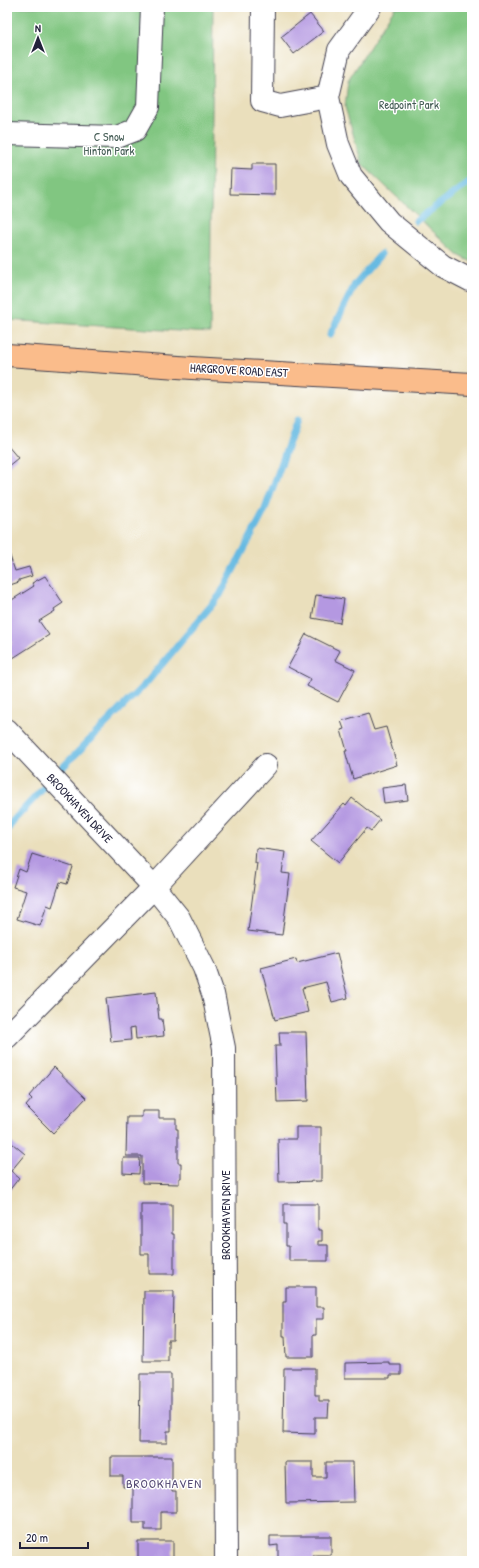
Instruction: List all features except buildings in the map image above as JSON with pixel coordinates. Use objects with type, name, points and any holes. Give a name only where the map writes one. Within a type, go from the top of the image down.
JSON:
[{"type":"main road","name":"HARGROVE ROAD EAST","points":[[7,355],[192,368],[472,384]]},
{"type":"street","points":[[7,134],[117,137],[135,130],[148,107],[152,7]]},
{"type":"street","points":[[263,7],[262,101],[280,106],[328,97]]},
{"type":"street","points":[[370,7],[339,50],[328,97],[338,144],[350,176],[389,222],[443,266],[472,281]]},
{"type":"street","name":"BROOKHAVEN DRIVE","points":[[7,730],[154,887],[179,918],[204,968],[213,994],[224,1048],[226,1561]]},
{"type":"street","points":[[7,1037],[154,887],[266,765]]},
{"type":"green space","name":"C Snow Hinton Park","points":[[7,7],[213,7],[210,333],[7,320]]},
{"type":"green space","name":"Redpoint Park","points":[[395,7],[472,7],[472,262],[458,255],[362,164],[345,107],[348,81]]},
{"type":"waterway","points":[[416,221],[472,180]]},
{"type":"waterway","points":[[330,335],[355,284],[381,254]]},
{"type":"waterway","points":[[7,831],[12,822],[63,767],[148,681],[220,595],[264,512],[297,420]]},
{"type":"district","name":"BROOKHAVEN","points":[[164,1483]]}]
